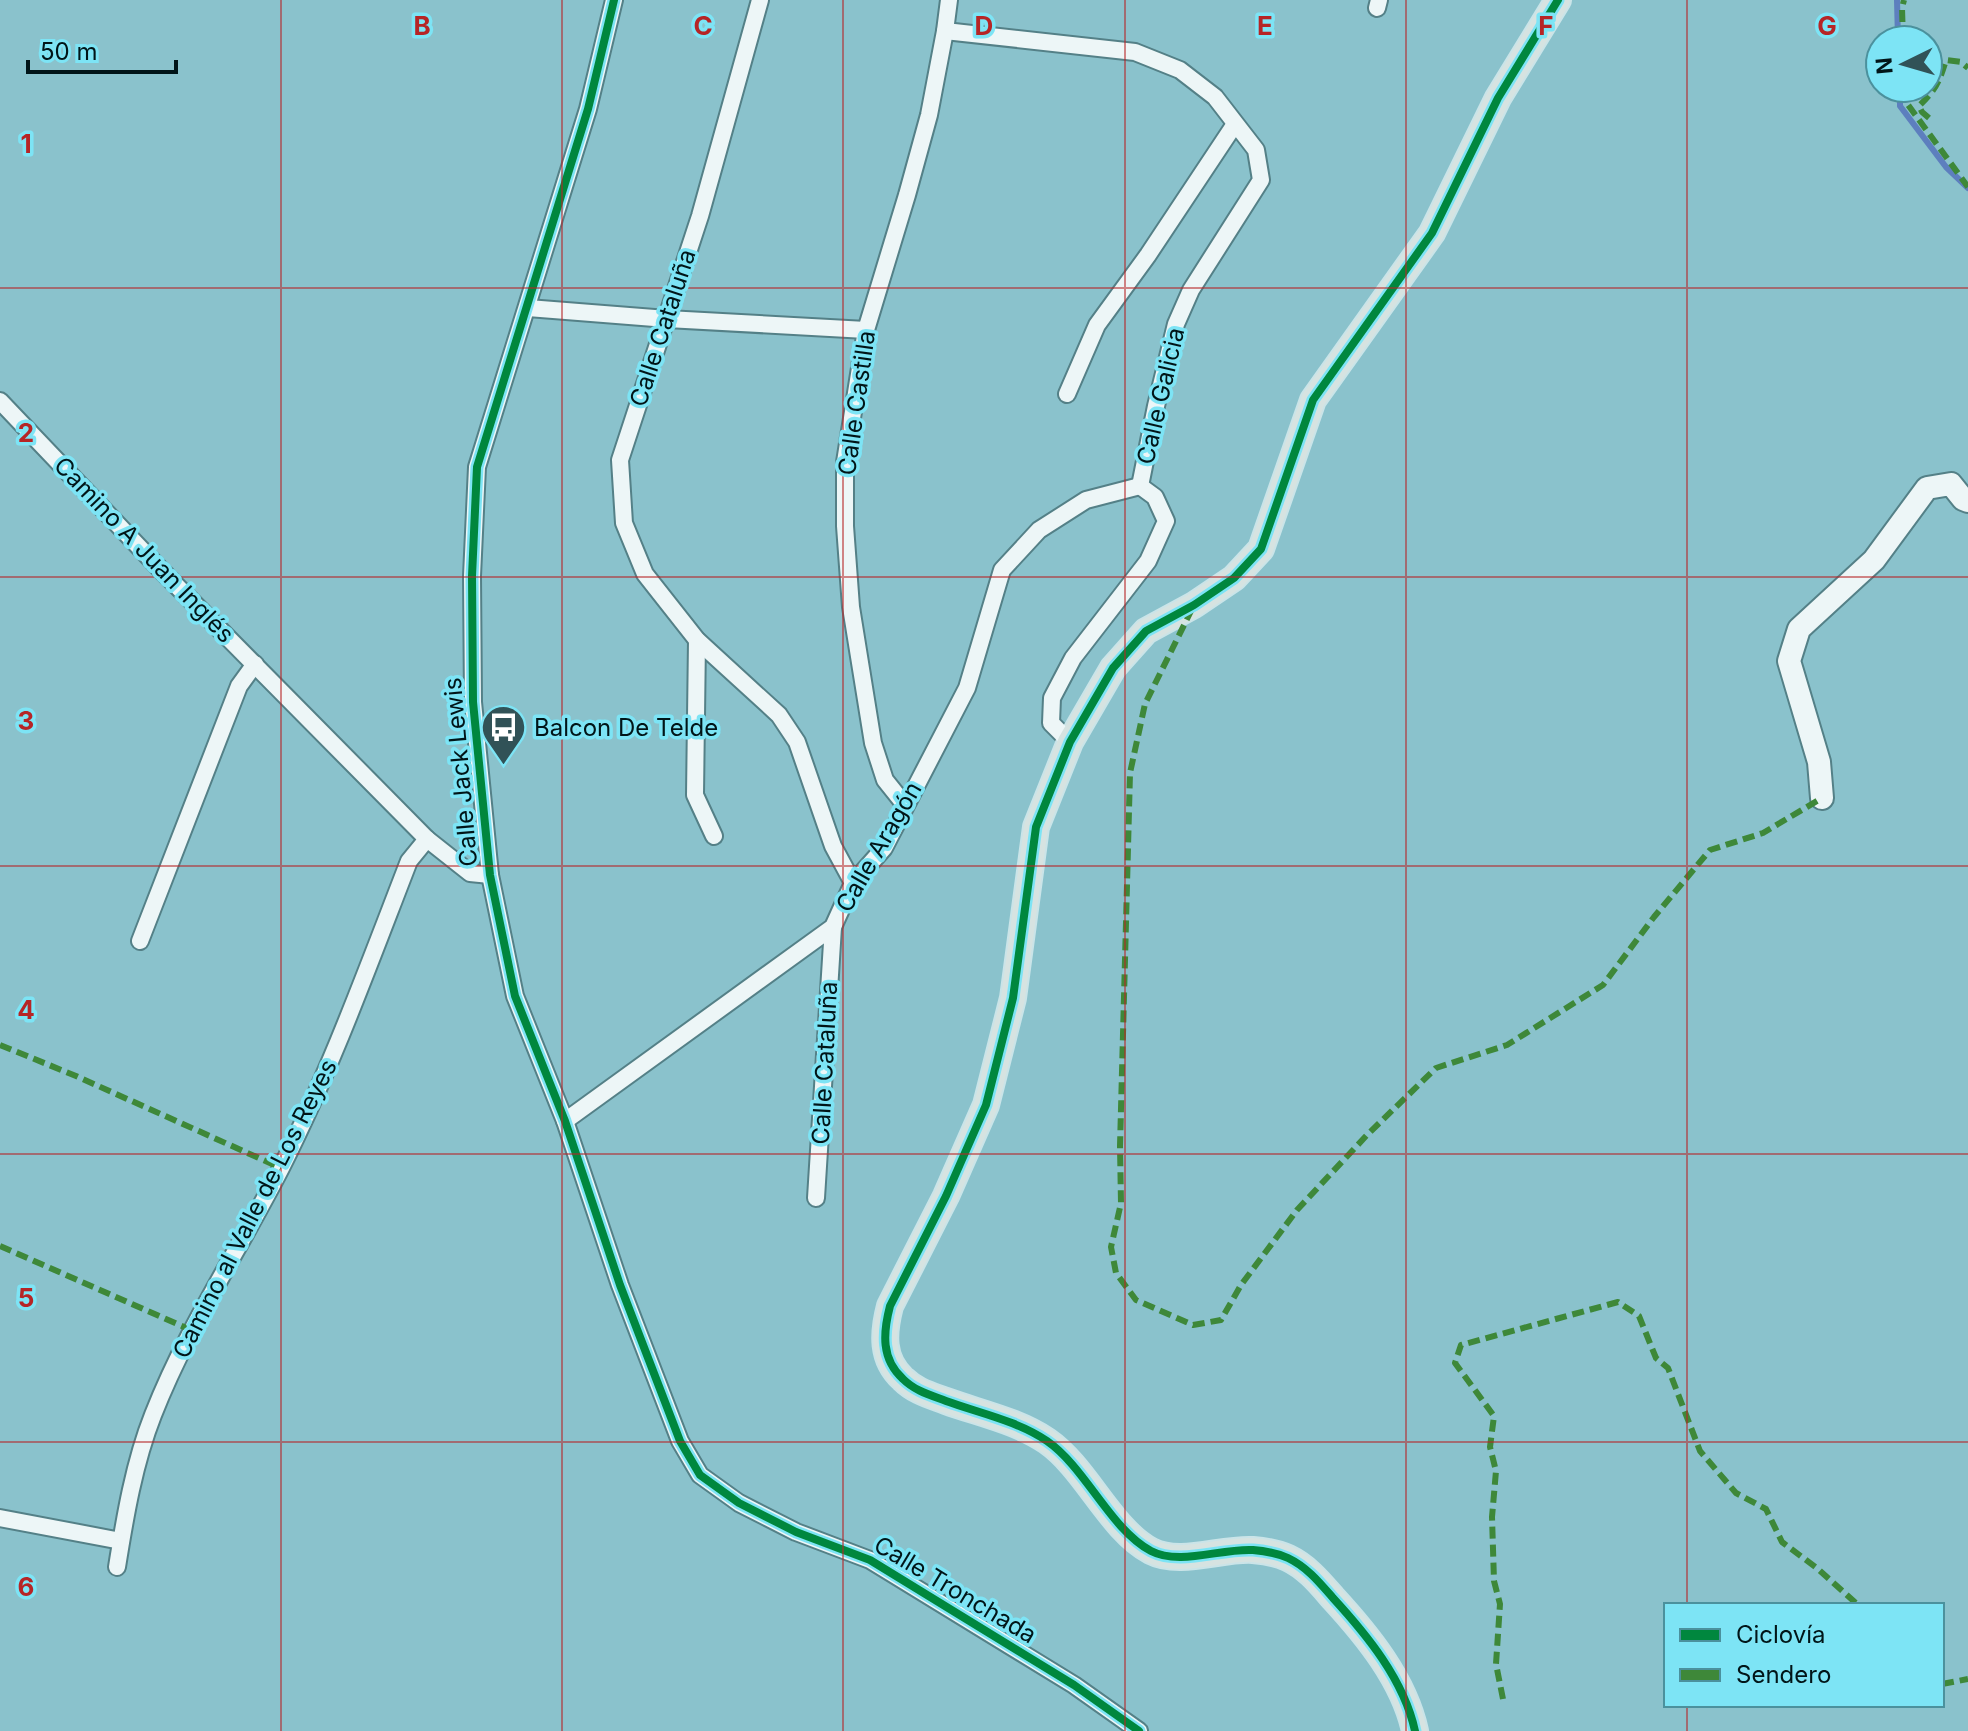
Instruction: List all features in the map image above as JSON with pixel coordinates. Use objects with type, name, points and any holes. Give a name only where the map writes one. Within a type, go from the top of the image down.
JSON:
[{"type":"main road","points":[[1415,1731],[1390,1672],[1360,1627],[1310,1573],[1290,1559],[1270,1552],[1247,1550],[1172,1557],[1152,1551],[1125,1529],[1068,1460],[1049,1442],[1028,1430],[919,1391],[901,1378],[890,1362],[884,1342],[885,1325],[890,1306],[946,1196],[986,1105],[1013,998],[1036,827],[1070,742],[1113,668],[1146,631],[1194,605],[1234,578],[1261,549],[1313,400],[1432,233],[1498,98],[1558,0]]},
{"type":"street","name":"Calle Jack Lewis","points":[[614,0],[588,109],[477,467],[472,576],[473,702],[490,875],[515,996],[565,1121],[625,1300],[680,1441],[700,1475]]},
{"type":"street","name":"Calle Cataluña","points":[[760,0],[700,216],[620,460],[624,523],[645,574],[697,640],[779,715],[797,742],[833,846],[853,883]]},
{"type":"street","name":"Calle Castilla","points":[[905,805],[885,780],[873,743],[851,607],[845,526],[845,462],[866,330],[929,115],[949,0]]},
{"type":"street","name":"Calle Galicia","points":[[945,31],[1135,52],[1180,70],[1215,97],[1256,150],[1261,180],[1191,290],[1176,324],[1156,406],[1140,486],[1155,497],[1166,521],[1148,561],[1073,658],[1052,698],[1051,723],[1070,742]]},
{"type":"street","points":[[1067,394],[1097,325],[1148,255],[1235,124]]},
{"type":"street","points":[[528,308],[866,330]]},
{"type":"street","name":"Camino A Juan Inglés","points":[[0,401],[162,571],[427,839],[470,873],[490,875]]},
{"type":"street","points":[[1822,798],[1819,762],[1789,661],[1799,629],[1874,560],[1927,488],[1951,484],[1968,501]]},
{"type":"street","name":"Calle Aragón","points":[[565,1121],[833,927],[853,883],[884,848],[967,688],[1002,570],[1039,530],[1086,500],[1140,486]]},
{"type":"street","points":[[697,640],[695,795],[714,836]]},
{"type":"street","points":[[140,941],[239,686],[255,664]]},
{"type":"street","name":"Camino al Valle de Los Reyes","points":[[117,1567],[136,1473],[153,1416],[191,1330],[281,1168],[331,1061],[409,861],[427,839]]},
{"type":"street","name":"Calle Cataluña","points":[[816,1198],[833,927]]},
{"type":"street","name":"Calle Tronchada","points":[[700,1475],[739,1503],[796,1532],[870,1560],[1074,1685],[1139,1731]]},
{"type":"street","points":[[0,1518],[121,1541]]},
{"type":"waterway","points":[[1897,0],[1898,24]]},
{"type":"waterway","points":[[1900,104],[1946,167],[1968,188]]},
{"type":"marked path","points":[[1902,24],[1904,0]]},
{"type":"marked path","points":[[1929,118],[1919,106],[1936,85],[1946,60],[1961,62],[1968,68]]},
{"type":"marked path","points":[[1907,104],[1968,187]]},
{"type":"marked path","points":[[1192,609],[1145,704],[1130,773],[1121,1203],[1111,1247],[1116,1273],[1136,1300],[1193,1325],[1221,1320],[1241,1285],[1297,1210],[1367,1135],[1436,1068],[1507,1045],[1603,985],[1710,850],[1763,833],[1822,798]]},
{"type":"marked path","points":[[0,1045],[281,1168]]},
{"type":"marked path","points":[[0,1246],[191,1330]]},
{"type":"marked path","points":[[1503,1699],[1496,1664],[1500,1604],[1494,1581],[1492,1517],[1496,1471],[1490,1447],[1494,1416],[1455,1363],[1461,1345],[1618,1302],[1639,1316],[1656,1358],[1668,1368],[1700,1451],[1736,1493],[1766,1509],[1782,1542],[1856,1603]]},
{"type":"marked path","points":[[1944,1684],[1968,1679]]},
{"type":"cycle path","points":[[614,0],[588,109],[477,467],[472,576],[473,702],[490,875],[515,996],[565,1121],[620,1285],[680,1441],[700,1475],[739,1503],[796,1532],[870,1560],[1074,1685],[1139,1731]]},
{"type":"cycle path","points":[[1415,1731],[1410,1712],[1383,1659],[1346,1612],[1301,1566],[1284,1556],[1257,1550],[1188,1557],[1151,1551],[1123,1528],[1074,1466],[1047,1441],[1011,1423],[929,1395],[908,1383],[896,1371],[887,1354],[886,1326],[890,1306],[946,1196],[986,1105],[1013,998],[1036,827],[1070,742],[1113,668],[1146,631],[1194,605],[1234,578],[1261,549],[1313,400],[1432,233],[1498,98],[1558,0]]},
{"type":"place","name":"Balcon De Telde","points":[[503,767]]}]
